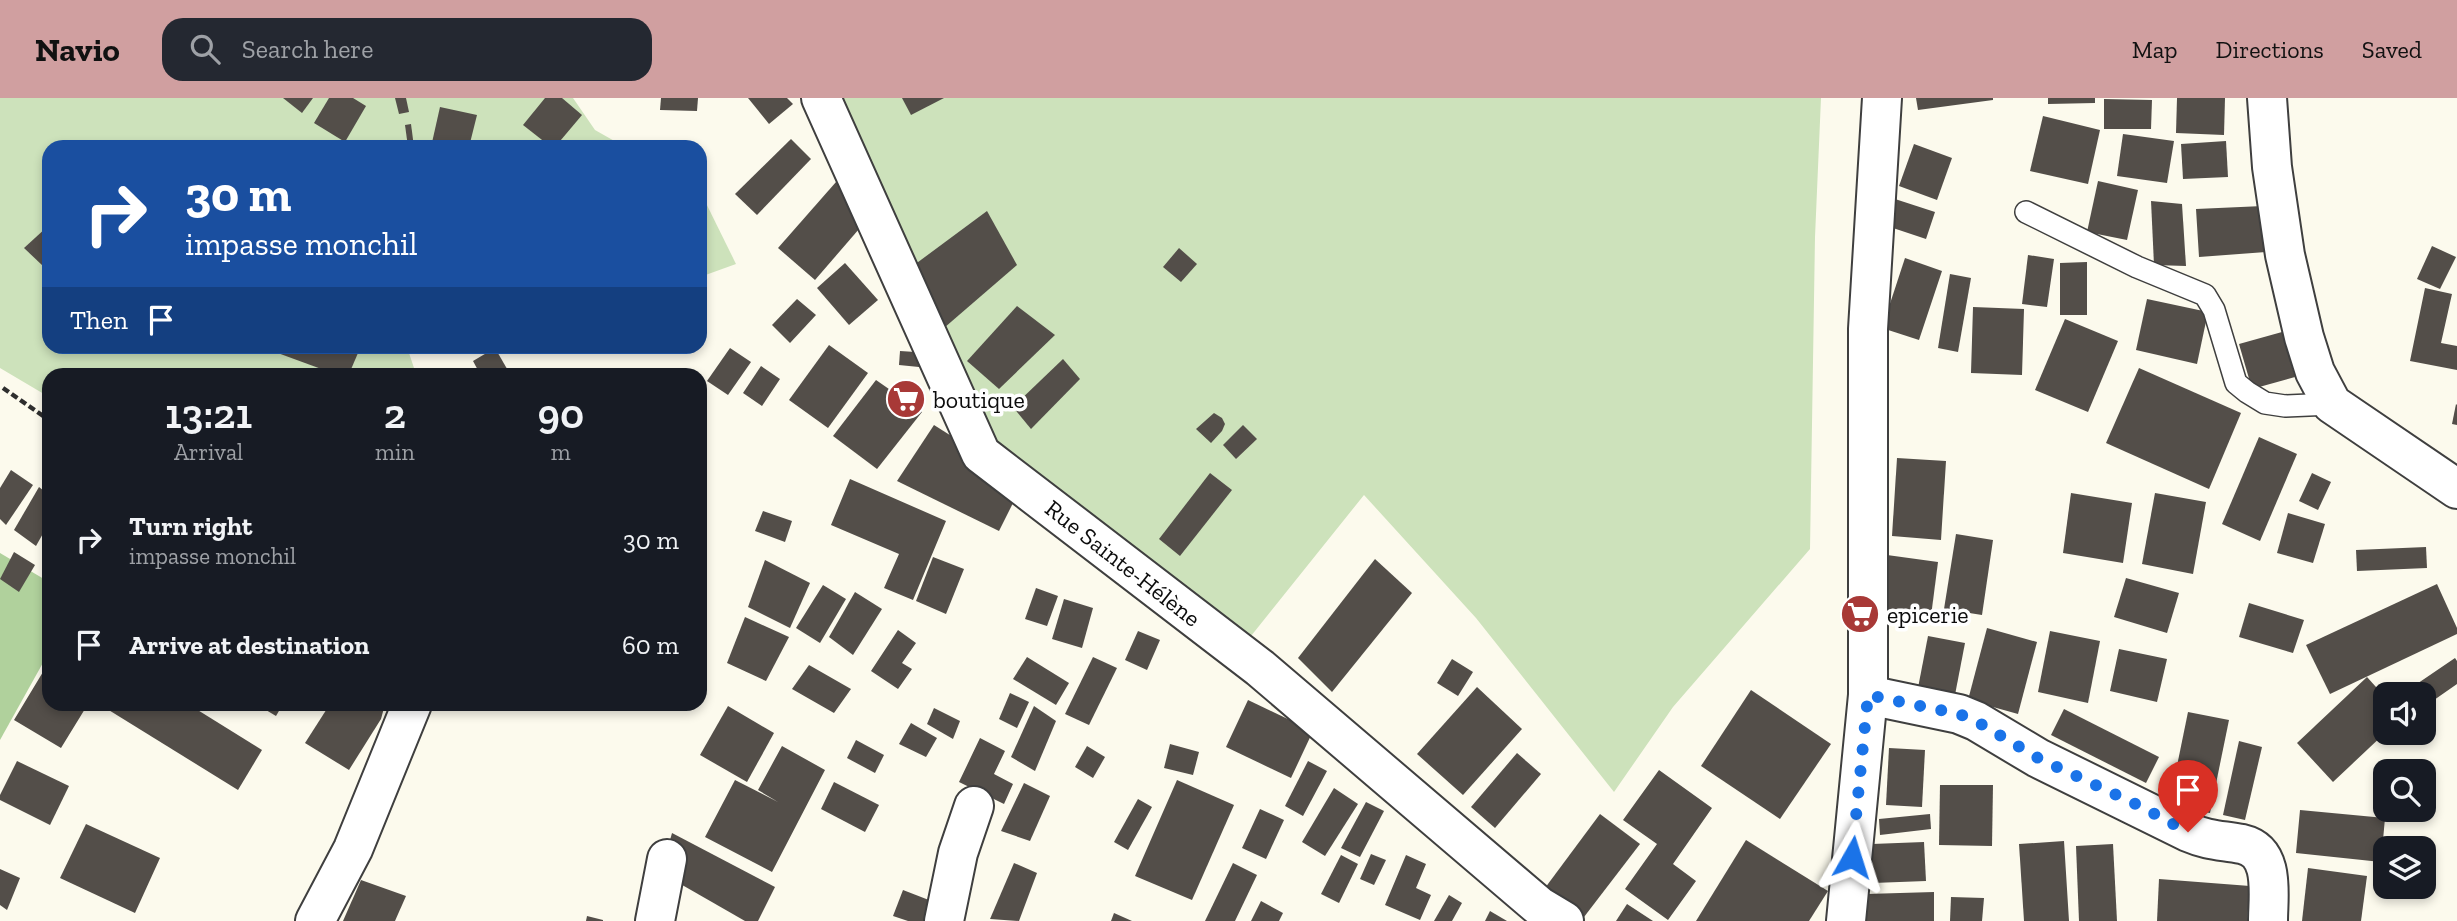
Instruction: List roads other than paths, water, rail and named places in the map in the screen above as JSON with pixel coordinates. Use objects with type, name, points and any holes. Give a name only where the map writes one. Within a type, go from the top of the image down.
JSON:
[{"type":"street","name":"Rue Sainte-Hélène","points":[[821,98],[981,454],[1260,668],[1539,906],[1564,921]]},
{"type":"street","points":[[1846,921],[1868,695],[1868,329],[1882,98]]},
{"type":"street","points":[[2267,98],[2272,167],[2285,255],[2315,372],[2332,404],[2457,489]]},
{"type":"street","points":[[1868,695],[1959,714],[1976,721],[2038,758],[2188,832],[2206,840],[2244,845],[2259,852],[2266,865],[2268,880],[2268,921]]},
{"type":"street","points":[[315,921],[353,849],[409,711]]},
{"type":"street","points":[[944,921],[957,853],[974,806]]},
{"type":"street","points":[[655,921],[667,859]]},
{"type":"lane","points":[[2026,212],[2137,267],[2205,295],[2214,310],[2236,383],[2247,392],[2265,402],[2285,406],[2332,404]]},
{"type":"place","name":"boutique","points":[[906,399]]},
{"type":"place","name":"epicerie","points":[[1860,614]]}]
